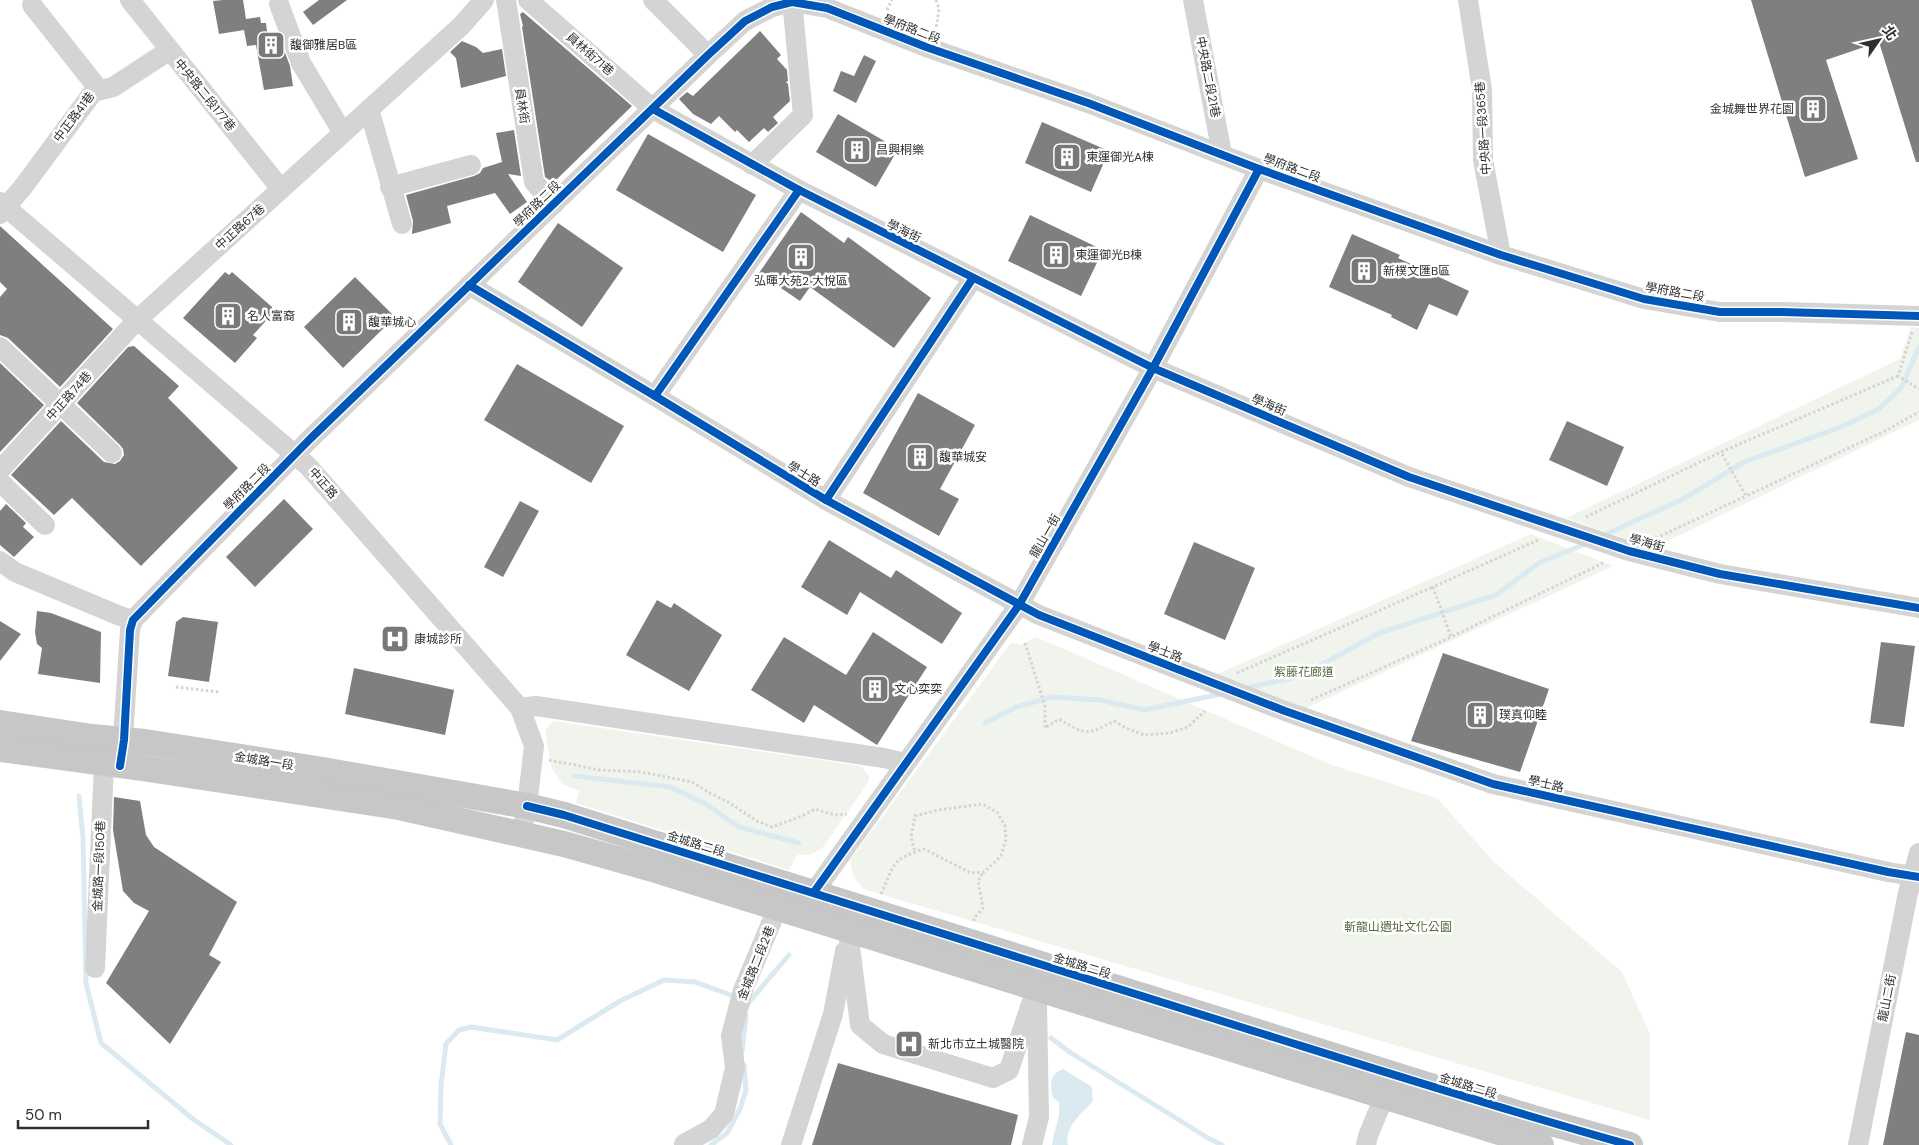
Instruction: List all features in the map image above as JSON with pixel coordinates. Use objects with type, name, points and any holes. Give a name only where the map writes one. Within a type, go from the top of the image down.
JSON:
[{"type":"main road","name":"金城路一段","points":[[0,723],[145,742],[323,770],[527,806]]},
{"type":"main road","name":"金城路一段","points":[[0,749],[399,807],[521,835]]},
{"type":"main road","name":"金城路二段","points":[[527,806],[564,815],[814,892],[867,903],[1531,1137]]},
{"type":"main road","name":"金城路二段","points":[[521,835],[573,846],[1384,1097],[1531,1137],[1630,1145]]},
{"type":"street","name":"中央路二段177巷","points":[[130,0],[281,190]]},
{"type":"street","name":"中正路67巷","points":[[137,320],[461,26],[484,0]]},
{"type":"street","name":"員林街","points":[[506,0],[534,182],[554,204]]},
{"type":"street","name":"員林街71巷","points":[[528,0],[652,109]]},
{"type":"street","points":[[653,0],[708,55]]},
{"type":"street","name":"中央路二段21巷","points":[[1193,0],[1222,154]]},
{"type":"street","name":"中央路一段365巷","points":[[1468,0],[1482,90],[1483,160],[1501,255]]},
{"type":"street","points":[[279,1],[301,63],[343,133]]},
{"type":"street","points":[[752,165],[803,115],[792,1]]},
{"type":"street","name":"學府路二段","points":[[133,620],[295,455],[469,285],[708,55],[745,22],[771,4],[792,1],[827,8],[926,47],[1088,103],[1259,168],[1501,255],[1644,299],[1720,312],[1918,316]]},
{"type":"street","name":"中正路41巷","points":[[2,208],[97,87],[32,5]]},
{"type":"street","points":[[93,92],[113,87],[170,50]]},
{"type":"street","points":[[369,109],[402,224]]},
{"type":"street","name":"學海街","points":[[652,109],[799,190],[1153,368],[1409,478],[1629,551],[1720,574],[1919,608]]},
{"type":"street","points":[[390,187],[471,165]]},
{"type":"street","name":"龍山一街","points":[[814,892],[1019,605],[1153,368],[1259,168]]},
{"type":"street","points":[[655,396],[799,190]]},
{"type":"street","name":"中正路","points":[[2,208],[308,466],[520,708],[534,746],[527,806],[521,835]]},
{"type":"street","points":[[826,500],[973,278]]},
{"type":"street","name":"學士路","points":[[469,285],[826,500],[1039,615],[1285,711],[1493,784],[1888,872],[1916,876]]},
{"type":"street","name":"中正路74巷","points":[[0,470],[137,320]]},
{"type":"street","points":[[0,347],[112,453]]},
{"type":"street","points":[[0,482],[45,525]]},
{"type":"street","points":[[1,564],[15,572],[133,620],[130,630],[124,740],[112,765]]},
{"type":"street","points":[[520,708],[536,706],[874,756],[905,763]]},
{"type":"street","name":"金城路一段150巷","points":[[95,968],[112,765]]},
{"type":"street","name":"龍山二街","points":[[1858,1145],[1908,893],[1916,876],[1919,853]]},
{"type":"street","points":[[791,1145],[833,1014],[848,931],[867,903]]},
{"type":"street","name":"金城路二段2巷","points":[[684,1144],[711,1129],[724,1114],[735,1068],[731,1036],[743,990],[778,909]]},
{"type":"street","points":[[848,931],[860,1025],[883,1044],[993,1078],[1009,1070],[1036,989]]},
{"type":"street","points":[[1032,1145],[1039,1117],[1036,989]]},
{"type":"street","points":[[1366,1145],[1384,1097]]},
{"type":"path","points":[[887,10],[892,0]]},
{"type":"path","points":[[936,0],[939,9],[936,29]]},
{"type":"path","points":[[1214,683],[1561,529],[1721,452],[1898,376],[1918,316]]},
{"type":"path","points":[[1898,376],[1919,388]]},
{"type":"path","points":[[1285,711],[1451,637],[1885,431],[1919,412]]},
{"type":"path","points":[[1721,452],[1746,496]]},
{"type":"path","points":[[1433,587],[1451,637]]},
{"type":"path","points":[[1025,643],[1045,706],[1045,728],[1059,719],[1082,732],[1096,731],[1114,720],[1126,728],[1144,734],[1170,733],[1188,727],[1205,711]]},
{"type":"path","points":[[176,687],[219,692]]},
{"type":"path","points":[[548,760],[600,770],[641,772],[692,782],[757,821],[772,826],[802,816],[815,809],[834,816],[846,814]]},
{"type":"path","points":[[915,852],[911,837],[916,816],[938,810],[982,804],[997,812],[1004,826],[1006,839],[1001,856],[984,872],[978,881],[983,908],[974,918],[974,924]]},
{"type":"path","points":[[867,903],[892,866],[904,856],[924,849],[971,873],[984,872]]},
{"type":"green space","points":[[1911,327],[1919,328],[1919,420],[1653,548],[1566,518],[1900,359]]},
{"type":"green space","name":"紫藤花廊道","points":[[1531,534],[1613,566],[1300,711],[1213,676]]},
{"type":"green space","name":"斬龍山遺址文化公園","points":[[1036,637],[1332,765],[1437,798],[1493,861],[1622,972],[1650,1034],[1650,1120],[863,889],[853,875],[850,860],[1011,643],[1021,645]]},
{"type":"green space","points":[[553,721],[861,766],[869,776],[869,781],[823,847],[811,855],[797,855],[789,870],[576,803],[579,791],[562,784],[552,769],[545,731]]},
{"type":"shaded area","points":[[1063,1069],[1092,1087],[1093,1101],[1071,1126],[1067,1138],[1068,1145],[1052,1145],[1058,1118],[1059,1102],[1053,1098],[1052,1080],[1058,1071]]},
{"type":"building","name":"馥御雅居B區","points":[[243,0],[246,19],[260,17],[261,23],[266,23],[268,40],[272,39],[273,43],[281,42],[290,66],[293,86],[264,90],[256,45],[247,46],[244,30],[219,34],[213,1]]},
{"type":"building","points":[[319,0],[347,0],[313,25],[303,12]]},
{"type":"building","name":"金城舞世界花園","points":[[1751,0],[1919,0],[1919,162],[1916,162],[1879,42],[1826,60],[1858,159],[1805,177]]},
{"type":"building","points":[[523,12],[632,106],[557,179],[551,181],[545,177],[520,14]]},
{"type":"building","points":[[760,31],[781,55],[777,59],[787,70],[788,81],[786,82],[788,84],[790,101],[773,117],[778,123],[768,132],[764,128],[749,142],[737,130],[735,132],[719,116],[711,124],[693,114],[679,99],[687,92],[693,96]]},
{"type":"building","points":[[462,41],[476,47],[483,53],[502,49],[506,76],[461,88],[456,58],[450,52]]},
{"type":"building","points":[[864,55],[876,61],[856,103],[833,91],[841,71],[854,76]]},
{"type":"building","name":"昌興桐樂","points":[[838,114],[898,149],[876,187],[816,152]]},
{"type":"building","name":"東運御光A棟","points":[[1042,122],[1109,151],[1091,192],[1025,163]]},
{"type":"building","points":[[514,130],[521,176],[508,174],[527,202],[510,214],[495,193],[447,206],[451,223],[412,234],[413,221],[406,195],[474,176],[480,173],[483,168],[502,162],[496,133]]},
{"type":"building","points":[[648,134],[756,195],[723,252],[616,190]]},
{"type":"building","points":[[801,212],[844,243],[848,237],[931,298],[894,348],[810,287],[800,301],[759,273]]},
{"type":"building","name":"東運御光B棟","points":[[1030,215],[1103,250],[1081,296],[1008,261]]},
{"type":"building","points":[[558,223],[623,268],[582,327],[518,282]]},
{"type":"building","points":[[0,226],[113,329],[60,387],[8,338],[0,335],[0,297],[7,289],[0,282]]},
{"type":"building","points":[[1352,234],[1400,255],[1398,258],[1469,291],[1457,316],[1429,304],[1417,330],[1391,317],[1392,315],[1329,287]]},
{"type":"building","name":"名人富裔","points":[[225,272],[229,275],[232,272],[272,307],[272,314],[253,335],[257,338],[235,363],[183,318]]},
{"type":"building","name":"馥華城心","points":[[355,277],[395,317],[343,368],[304,327]]},
{"type":"building","points":[[134,346],[179,386],[168,398],[238,468],[141,566],[72,498],[54,515],[11,475],[61,421],[104,462],[115,464],[120,461],[124,455],[123,449],[77,403],[128,347]]},
{"type":"building","points":[[0,363],[44,405],[0,452]]},
{"type":"building","points":[[517,364],[624,426],[591,483],[484,420]]},
{"type":"building","name":"馥華城安","points":[[918,393],[975,425],[940,489],[959,499],[939,536],[863,493]]},
{"type":"building","points":[[1567,421],[1624,447],[1607,486],[1549,460]]},
{"type":"building","points":[[284,499],[313,529],[255,587],[226,557]]},
{"type":"building","points":[[520,501],[539,511],[503,577],[484,567]]},
{"type":"building","points":[[6,504],[26,523],[23,527],[34,537],[14,557],[0,545],[0,511]]},
{"type":"building","points":[[829,540],[891,578],[896,570],[962,613],[942,644],[860,592],[847,615],[801,587]]},
{"type":"building","points":[[1194,542],[1255,568],[1225,640],[1164,614]]},
{"type":"building","points":[[657,600],[671,608],[674,603],[722,635],[689,691],[626,655]]},
{"type":"building","points":[[37,611],[51,613],[101,632],[100,683],[38,674],[42,648],[37,644],[35,632]]},
{"type":"building","points":[[183,617],[218,622],[209,682],[168,676],[176,622]]},
{"type":"building","points":[[0,621],[21,634],[0,661]]},
{"type":"building","points":[[873,632],[927,667],[877,745],[814,705],[804,723],[751,690],[784,637],[846,675]]},
{"type":"building","points":[[1881,642],[1915,646],[1904,727],[1870,723]]},
{"type":"building","name":"璞真仰睦","points":[[1443,653],[1549,689],[1520,772],[1411,741]]},
{"type":"building","points":[[354,668],[454,690],[445,735],[345,714]]},
{"type":"building","points":[[114,797],[140,801],[146,835],[154,847],[237,902],[209,955],[221,962],[170,1044],[106,983],[149,911],[134,903],[123,891],[113,830]]},
{"type":"building","points":[[1906,1032],[1919,1035],[1919,1145],[1883,1145]]},
{"type":"building","name":"新北市立土城醫院","points":[[838,1063],[1018,1115],[1011,1145],[812,1145]]},
{"type":"waterway","points":[[1602,536],[1683,499],[1744,462],[1841,427],[1879,409],[1901,388],[1919,347]]},
{"type":"waterway","points":[[1246,688],[1301,676],[1379,633],[1496,595],[1539,563],[1585,544]]},
{"type":"waterway","points":[[985,723],[1016,707],[1053,697],[1100,700],[1144,710],[1221,694]]},
{"type":"waterway","points":[[575,776],[670,787],[704,803],[739,827],[799,843]]},
{"type":"waterway","points":[[79,796],[83,838],[86,983],[101,1043],[193,1119],[231,1145]]},
{"type":"waterway","points":[[748,1005],[789,955]]},
{"type":"waterway","points":[[451,1145],[440,1124],[441,1085],[446,1044],[459,1030],[471,1027],[557,1040],[620,1001],[664,980],[695,982],[736,997]]},
{"type":"waterway","points":[[742,1052],[746,1016]]},
{"type":"waterway","points":[[1051,1038],[1071,1053],[1222,1145]]},
{"type":"waterway","points":[[711,1145],[727,1133],[740,1109],[746,1090],[744,1065]]},
{"type":"cycle path","points":[[120,766],[124,740],[130,630],[133,620],[310,439],[708,55],[745,21],[772,7],[792,2],[827,8],[926,47],[1088,103],[1259,169],[1501,255],[1644,299],[1720,312],[1919,316]]},
{"type":"cycle path","points":[[653,109],[799,190],[1153,368],[1409,477],[1629,551],[1720,574],[1919,608]]},
{"type":"cycle path","points":[[814,892],[1019,605],[1153,368],[1259,169]]},
{"type":"cycle path","points":[[655,396],[799,190]]},
{"type":"cycle path","points":[[826,500],[973,278]]},
{"type":"cycle path","points":[[469,285],[826,500],[1039,615],[1285,711],[1493,784],[1888,872],[1919,877]]},
{"type":"cycle path","points":[[527,806],[564,815],[649,841],[1436,1088],[1630,1145]]},
{"type":"place","name":"馥御雅居B區","points":[[271,45]]},
{"type":"place","name":"金城舞世界花園","points":[[1813,109]]},
{"type":"place","name":"昌興桐樂","points":[[857,150]]},
{"type":"place","name":"東運御光A棟","points":[[1067,157]]},
{"type":"place","name":"東運御光B棟","points":[[1056,255]]},
{"type":"place","name":"弘暉大苑2 大悅區","points":[[801,257]]},
{"type":"place","name":"新樸文匯B區","points":[[1364,271]]},
{"type":"place","name":"名人富裔","points":[[228,316]]},
{"type":"place","name":"馥華城心","points":[[349,322]]},
{"type":"place","name":"馥華城安","points":[[920,457]]},
{"type":"place","name":"康城診所","points":[[395,639]]},
{"type":"place","name":"文心奕奕","points":[[875,689]]},
{"type":"place","name":"璞真仰睦","points":[[1480,715]]},
{"type":"place","name":"新北市立土城醫院","points":[[909,1044]]}]
